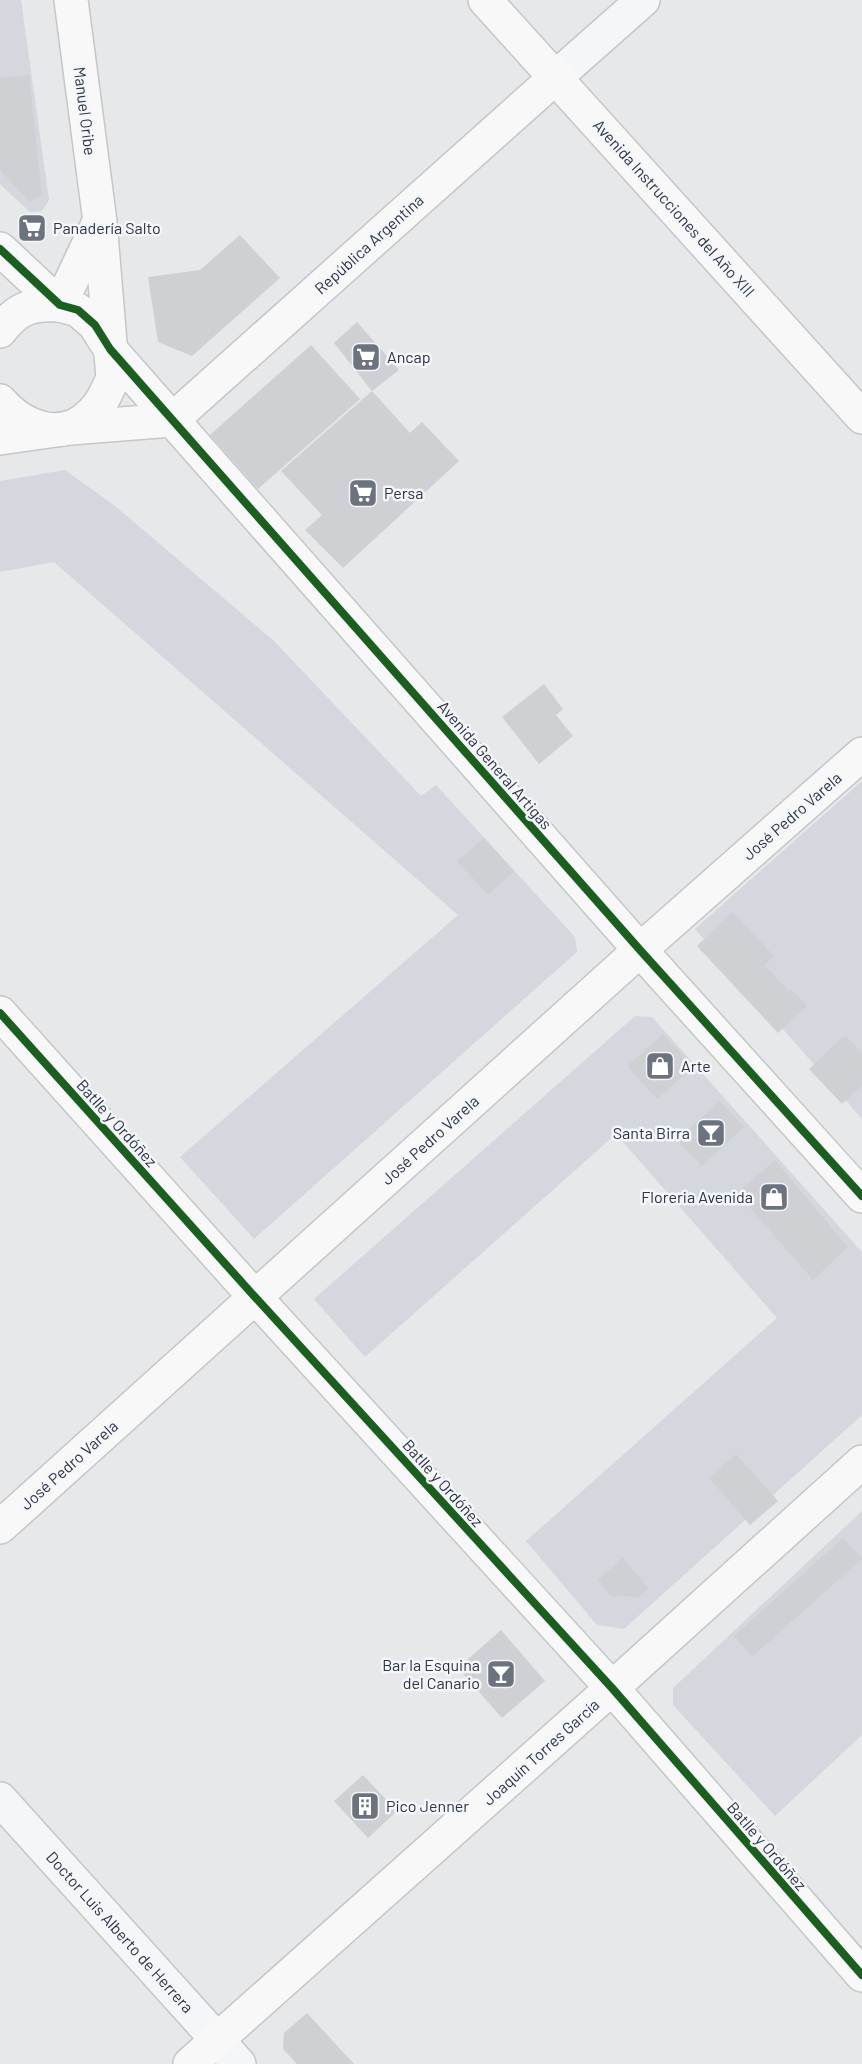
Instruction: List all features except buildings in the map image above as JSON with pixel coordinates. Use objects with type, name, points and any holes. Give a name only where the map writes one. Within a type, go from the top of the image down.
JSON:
[{"type":"street","name":"Manuel Oribe","points":[[71,0],[100,222]]},
{"type":"street","name":"Avenida Instrucciones del Año XIII","points":[[485,0],[862,417]]},
{"type":"street","name":"República Argentina","points":[[172,420],[643,0]]},
{"type":"street","points":[[0,331],[18,312],[40,304],[60,304],[100,222]]},
{"type":"street","points":[[0,438],[70,428],[90,416],[104,400],[114,378],[100,222]]},
{"type":"street","name":"Avenida General Artigas","points":[[0,249],[60,304],[78,310],[95,325],[110,349],[172,420],[640,950],[862,1196]]},
{"type":"street","points":[[0,401],[8,411],[30,425],[49,430],[172,420]]},
{"type":"street","name":"José Pedro Varela","points":[[0,1527],[640,950],[862,754]]},
{"type":"street","name":"Batlle y Ordóñez","points":[[0,1013],[255,1297],[612,1688],[862,1975]]},
{"type":"street","name":"Joaquín Torres García","points":[[190,2064],[862,1462]]},
{"type":"street","name":"Doctor Luis Alberto de Herrera","points":[[0,1799],[239,2064]]},
{"type":"shaded area","points":[[0,0],[21,0],[49,200],[42,211],[30,212],[0,184]]},
{"type":"shaded area","points":[[65,470],[115,506],[274,641],[421,796],[436,785],[575,937],[577,952],[254,1239],[180,1157],[458,915],[54,562],[0,572],[0,481]]},
{"type":"shaded area","points":[[862,781],[862,1119],[695,929]]},
{"type":"shaded area","points":[[635,1016],[652,1017],[862,1252],[862,1415],[624,1629],[597,1625],[526,1541],[777,1318],[616,1134],[365,1357],[314,1299]]},
{"type":"shaded area","points":[[862,1511],[862,1735],[775,1816],[673,1705],[673,1688]]},
{"type":"cycle path","points":[[0,249],[60,305],[78,310],[95,325],[110,349],[146,390],[640,950],[862,1196]]},
{"type":"cycle path","points":[[0,1013],[255,1297],[612,1688],[862,1975]]},
{"type":"place","name":"Panadería Salto","points":[[32,228]]},
{"type":"place","name":"Ancap","points":[[366,357]]},
{"type":"place","name":"Persa","points":[[363,493]]},
{"type":"place","name":"Arte","points":[[660,1066]]},
{"type":"place","name":"Santa Birra","points":[[711,1133]]},
{"type":"place","name":"Floreria Avenida","points":[[774,1197]]},
{"type":"place","name":"Bar la Esquina del Canario","points":[[501,1674]]},
{"type":"place","name":"Pico Jenner","points":[[365,1806]]}]
